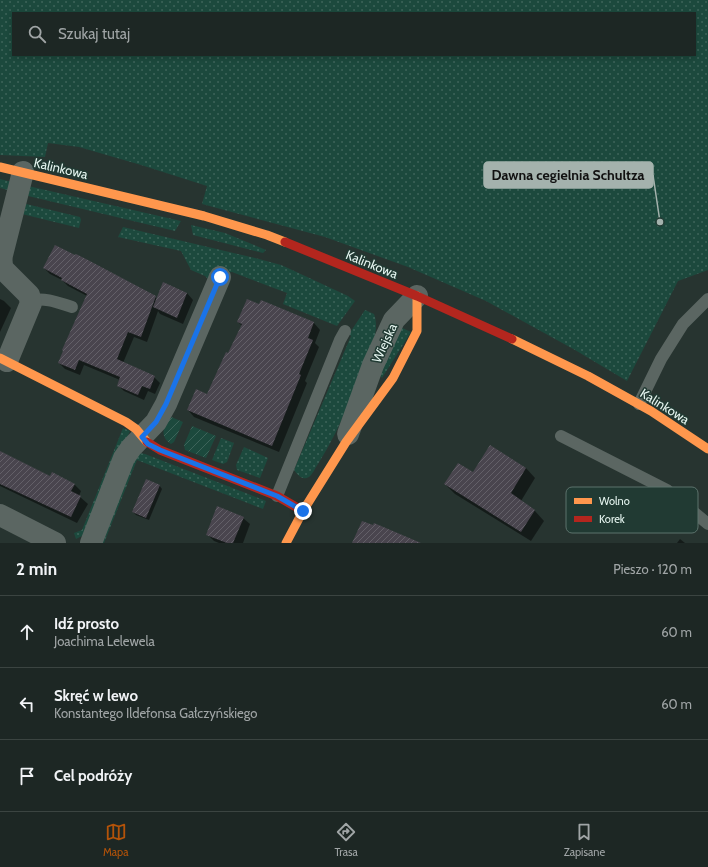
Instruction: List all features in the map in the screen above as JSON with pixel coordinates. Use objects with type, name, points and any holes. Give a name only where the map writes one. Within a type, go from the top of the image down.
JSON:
[{"type":"street","name":"Kalinkowa","points":[[0,167],[204,216],[267,235],[417,296],[504,335],[588,376],[639,404],[708,449]]},
{"type":"street","points":[[23,172],[1,261],[4,270],[29,295],[31,303],[3,360],[126,422],[136,430],[148,444],[277,496],[303,511]]},
{"type":"street","points":[[91,543],[124,458],[131,448],[156,422],[166,404],[220,277]]},
{"type":"street","name":"Wiejska","points":[[286,543],[303,511],[346,442],[373,366],[394,320],[417,296]]},
{"type":"street","points":[[0,515],[55,543]]},
{"type":"lane","points":[[639,404],[661,359],[683,324],[708,299]]},
{"type":"lane","points":[[31,300],[53,300],[72,307]]},
{"type":"lane","points":[[277,496],[328,369],[345,331]]},
{"type":"lane","points":[[561,436],[661,487]]},
{"type":"lane","points":[[698,516],[708,524]]},
{"type":"green space","points":[[0,0],[708,0],[708,270],[678,281],[627,381],[575,350],[486,301],[408,267],[325,237],[202,204],[207,186],[79,147],[48,143],[45,157],[0,155]]},
{"type":"green space","points":[[0,179],[16,183],[15,192],[0,188]]},
{"type":"green space","points":[[28,186],[181,221],[175,231],[24,195]]},
{"type":"green space","points":[[22,203],[80,217],[81,220],[79,228],[22,214]]},
{"type":"green space","points":[[191,225],[225,233],[266,250],[263,253],[193,235]]},
{"type":"green space","points":[[123,227],[281,265],[348,296],[355,301],[337,326],[283,304],[287,293],[232,272],[211,275],[208,279],[205,276],[191,270],[181,251],[118,237]]},
{"type":"green space","points":[[365,310],[374,314],[376,323],[375,336],[350,402],[335,434],[312,474],[307,478],[302,478],[294,470],[351,336],[349,334]]},
{"type":"green space","points":[[398,326],[411,332],[382,378],[379,374]]},
{"type":"green space","points":[[169,416],[183,422],[174,442],[171,444],[167,441],[164,435],[164,428]]},
{"type":"green space","points":[[192,426],[216,436],[206,458],[185,450],[184,445]]},
{"type":"green space","points":[[123,428],[130,431],[84,535],[76,539],[74,533],[82,530]]},
{"type":"green space","points":[[221,438],[234,443],[227,462],[223,464],[212,460]]},
{"type":"green space","points":[[244,447],[268,458],[260,478],[237,470],[236,465]]},
{"type":"green space","points":[[140,453],[266,501],[263,509],[137,460],[104,543],[100,543],[134,457]]},
{"type":"building","points":[[55,245],[86,259],[156,296],[141,337],[128,332],[117,359],[155,376],[150,389],[142,386],[138,395],[117,386],[120,377],[79,360],[75,370],[58,363],[63,351],[62,350],[87,294],[43,268]]},
{"type":"building","points":[[163,282],[187,293],[177,318],[153,307]]},
{"type":"building","points":[[247,299],[259,304],[261,300],[314,322],[308,338],[313,340],[299,374],[301,375],[272,446],[187,410],[196,389],[207,394],[226,352],[228,353],[242,324],[237,322]]},
{"type":"building","points":[[490,445],[526,468],[511,493],[535,510],[521,532],[444,484],[458,463],[473,472]]},
{"type":"building","points":[[0,451],[50,476],[52,472],[75,484],[71,491],[81,496],[71,517],[0,484]]},
{"type":"building","points":[[146,479],[160,485],[146,518],[132,512]]},
{"type":"building","points":[[217,506],[244,517],[233,543],[227,543],[206,535]]},
{"type":"building","points":[[362,521],[373,525],[374,523],[421,543],[352,543]]},
{"type":"traffic: slow","points":[[0,167],[204,216],[285,242]]},
{"type":"traffic: slow","points":[[286,543],[303,511],[346,442],[393,378],[417,331],[417,296]]},
{"type":"traffic: slow","points":[[512,339],[588,376],[651,411],[708,449]]},
{"type":"traffic: slow","points":[[0,358],[126,422],[136,429],[147,442]]},
{"type":"traffic: jam","points":[[285,242],[417,296],[512,339]]},
{"type":"traffic: jam","points":[[147,442],[160,450],[277,496],[303,511]]},
{"type":"place","name":"Dawna cegielnia Schultza","points":[[660,222]]},
{"type":"route","points":[[220,277],[166,404],[156,422],[142,437],[148,444],[160,450],[277,496],[303,511]]}]
